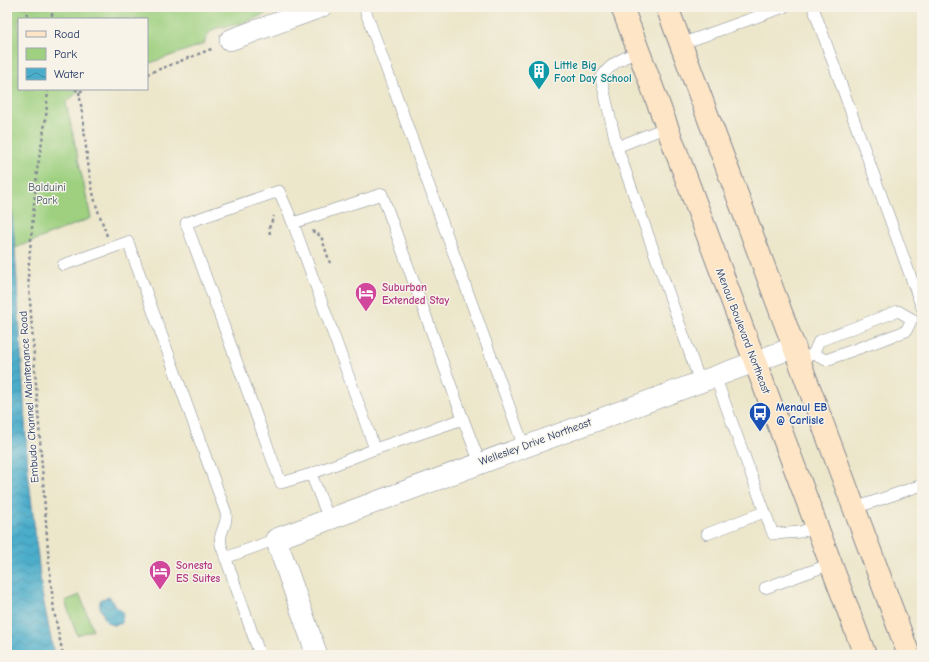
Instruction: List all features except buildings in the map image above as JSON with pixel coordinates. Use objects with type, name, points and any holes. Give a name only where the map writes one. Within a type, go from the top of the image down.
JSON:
[{"type":"main road","name":"Menaul Boulevard Northeast","points":[[622,7],[865,655]]},
{"type":"main road","points":[[667,7],[802,354],[855,508],[909,655]]},
{"type":"street","points":[[230,40],[321,7]]},
{"type":"street","name":"Wellesley Drive Northeast","points":[[276,539],[754,362],[802,354]]},
{"type":"street","points":[[276,539],[317,655]]},
{"type":"lane","points":[[364,7],[524,447]]},
{"type":"lane","points":[[681,44],[784,7]]},
{"type":"lane","points":[[813,7],[922,308]]},
{"type":"lane","points":[[638,51],[615,62],[607,69],[602,78],[617,147],[707,379],[773,534],[801,532],[816,525]]},
{"type":"lane","points":[[617,147],[667,127]]},
{"type":"lane","points":[[375,449],[293,223],[279,190],[186,223],[282,484],[375,449],[463,419]]},
{"type":"lane","points":[[293,223],[382,194],[480,463]]},
{"type":"lane","points":[[63,265],[128,242],[226,513],[227,520],[220,532],[220,539],[225,558],[260,655]]},
{"type":"lane","points":[[898,311],[917,316],[906,331],[826,360],[802,354],[819,341],[898,311]]},
{"type":"lane","points":[[311,474],[329,519]]},
{"type":"lane","points":[[855,508],[922,485]]},
{"type":"lane","points":[[707,534],[764,512]]},
{"type":"lane","points":[[225,558],[276,539]]},
{"type":"lane","points":[[764,588],[831,564]]},
{"type":"path","points":[[24,7],[29,18]]},
{"type":"path","points":[[52,7],[52,18]]},
{"type":"path","points":[[148,74],[180,62],[230,40]]},
{"type":"path","name":"Embudo Channel Maintenance Road","points":[[48,90],[46,117],[37,171],[28,273],[50,572],[54,611],[63,655]]},
{"type":"path","points":[[76,90],[79,92],[84,118],[88,164],[94,199],[108,238]]},
{"type":"path","points":[[79,92],[83,90]]},
{"type":"path","points":[[270,234],[269,228],[274,215]]},
{"type":"path","points":[[312,231],[321,236],[330,263]]},
{"type":"green space","name":"Balduini Park","points":[[7,7],[279,7],[248,21],[217,28],[210,33],[204,44],[148,64],[148,18],[18,18],[18,90],[80,90],[66,103],[91,218],[15,248],[7,163]]},
{"type":"green space","points":[[80,595],[93,630],[77,635],[65,601]]},
{"type":"water","points":[[7,163],[15,248],[28,471],[42,593],[54,655],[7,655]]},
{"type":"water","points":[[110,597],[114,605],[123,612],[122,623],[112,625],[104,618],[100,607],[100,601],[101,599]]},
{"type":"place","name":"Little Big Foot Day School","points":[[539,90]]},
{"type":"place","name":"Suburban Extended Stay","points":[[366,312]]},
{"type":"place","name":"Menaul EB @ Carlisle","points":[[760,432]]},
{"type":"place","name":"Sonesta ES Suites","points":[[160,590]]}]
